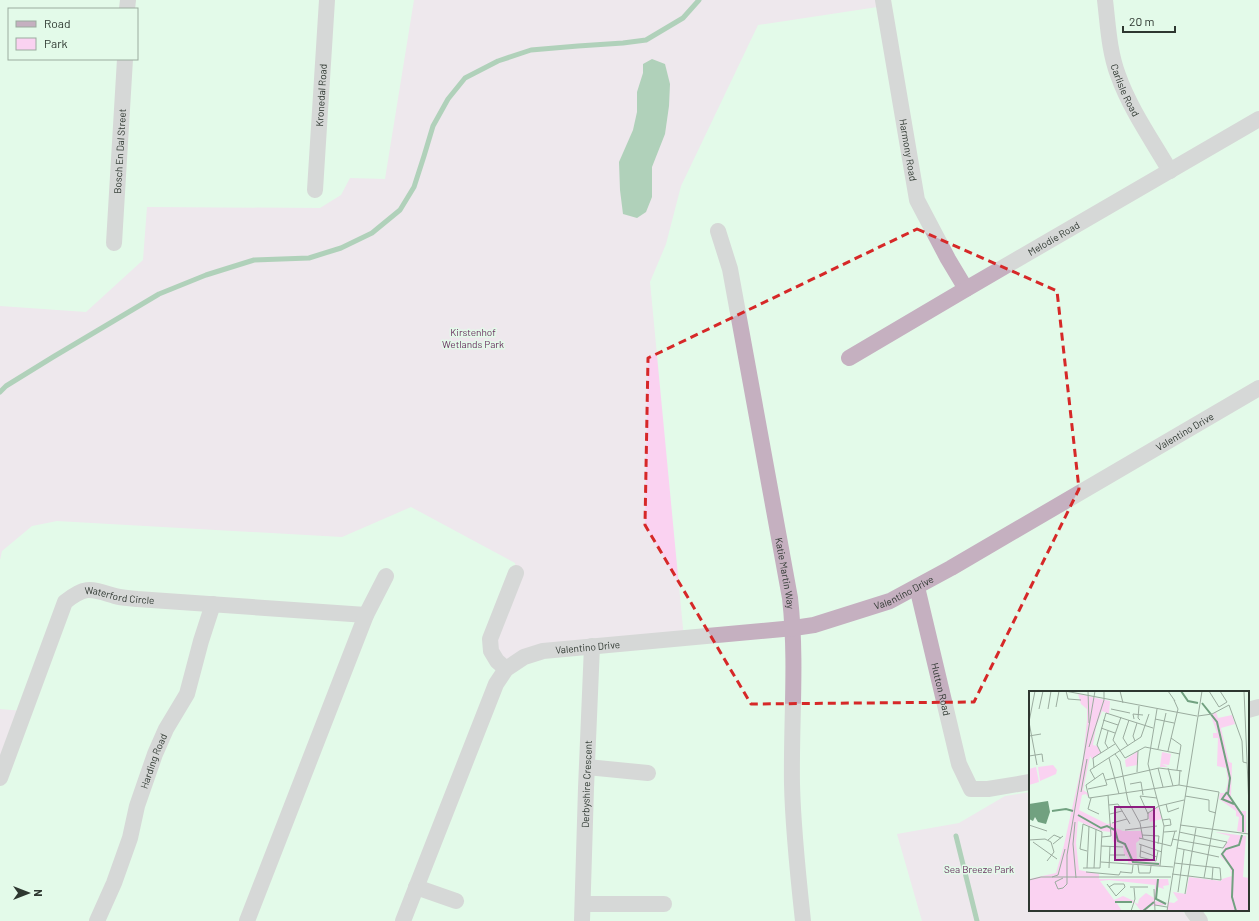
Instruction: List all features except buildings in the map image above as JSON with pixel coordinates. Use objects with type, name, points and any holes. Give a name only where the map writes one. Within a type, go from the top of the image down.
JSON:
[{"type":"street","name":"Kronedal Road","points":[[315,190],[327,0]]},
{"type":"street","name":"Harmony Road","points":[[883,0],[917,200],[948,259],[966,289]]},
{"type":"street","name":"Carlisle Road","points":[[1105,0],[1110,45],[1117,74],[1130,102],[1170,171]]},
{"type":"street","name":"Bosch En Dal Street","points":[[114,242],[125,60]]},
{"type":"street","name":"Melodie Road","points":[[849,358],[1259,119]]},
{"type":"street","name":"Katie Martin Way","points":[[718,231],[730,269],[790,598],[794,628],[792,783],[795,848],[803,921]]},
{"type":"street","name":"Valentino Drive","points":[[403,921],[496,684],[506,669],[524,657],[543,651],[814,625],[890,601],[917,587],[1259,388]]},
{"type":"street","points":[[506,669],[497,661],[491,651],[490,639],[516,573]]},
{"type":"street","points":[[247,921],[366,615],[386,576]]},
{"type":"street","name":"Hutton Road","points":[[917,587],[959,764],[971,789],[988,789],[1029,782]]},
{"type":"street","name":"Waterford Circle","points":[[0,778],[65,602],[75,594],[86,590],[97,590],[116,596],[137,599],[366,615]]},
{"type":"street","name":"Harding Road","points":[[97,921],[114,883],[130,838],[137,806],[155,754],[166,729],[187,694],[201,641],[213,604]]},
{"type":"street","name":"Derbyshire Crescent","points":[[582,921],[592,646]]},
{"type":"street","points":[[1249,710],[1259,707]]},
{"type":"street","points":[[587,767],[648,773]]},
{"type":"street","points":[[416,887],[456,901]]},
{"type":"street","points":[[583,904],[664,904]]},
{"type":"street","points":[[1193,911],[1200,921]]},
{"type":"highlighted area","points":[[917,229],[1057,291],[1079,489],[974,702],[751,704],[645,525],[648,358]]},
{"type":"green space","name":"Kirstenhof Wetlands Park","points":[[414,0],[883,0],[884,6],[758,25],[681,186],[666,244],[650,282],[684,639],[543,651],[506,669],[491,651],[516,573],[515,563],[411,507],[342,537],[57,521],[32,526],[2,551],[0,560],[0,306],[86,312],[143,260],[147,207],[320,208],[341,195],[350,178],[385,179]]},
{"type":"green space","points":[[0,709],[23,711],[0,778]]},
{"type":"green space","name":"Sea Breeze Park","points":[[1029,792],[1029,911],[1183,911],[1190,921],[922,921],[897,834],[959,823],[1005,796]]},
{"type":"shaded area","points":[[652,59],[665,64],[670,84],[669,106],[665,134],[652,167],[652,197],[646,212],[637,218],[623,214],[619,162],[633,130],[637,112],[637,92],[643,73],[643,64]]},
{"type":"waterway","points":[[0,392],[6,386],[53,357],[159,294],[206,275],[254,260],[309,258],[341,248],[372,233],[400,210],[414,187],[433,126],[448,99],[465,78],[498,61],[531,50],[646,40],[683,18],[699,0]]},
{"type":"waterway","points":[[956,836],[977,921]]}]
